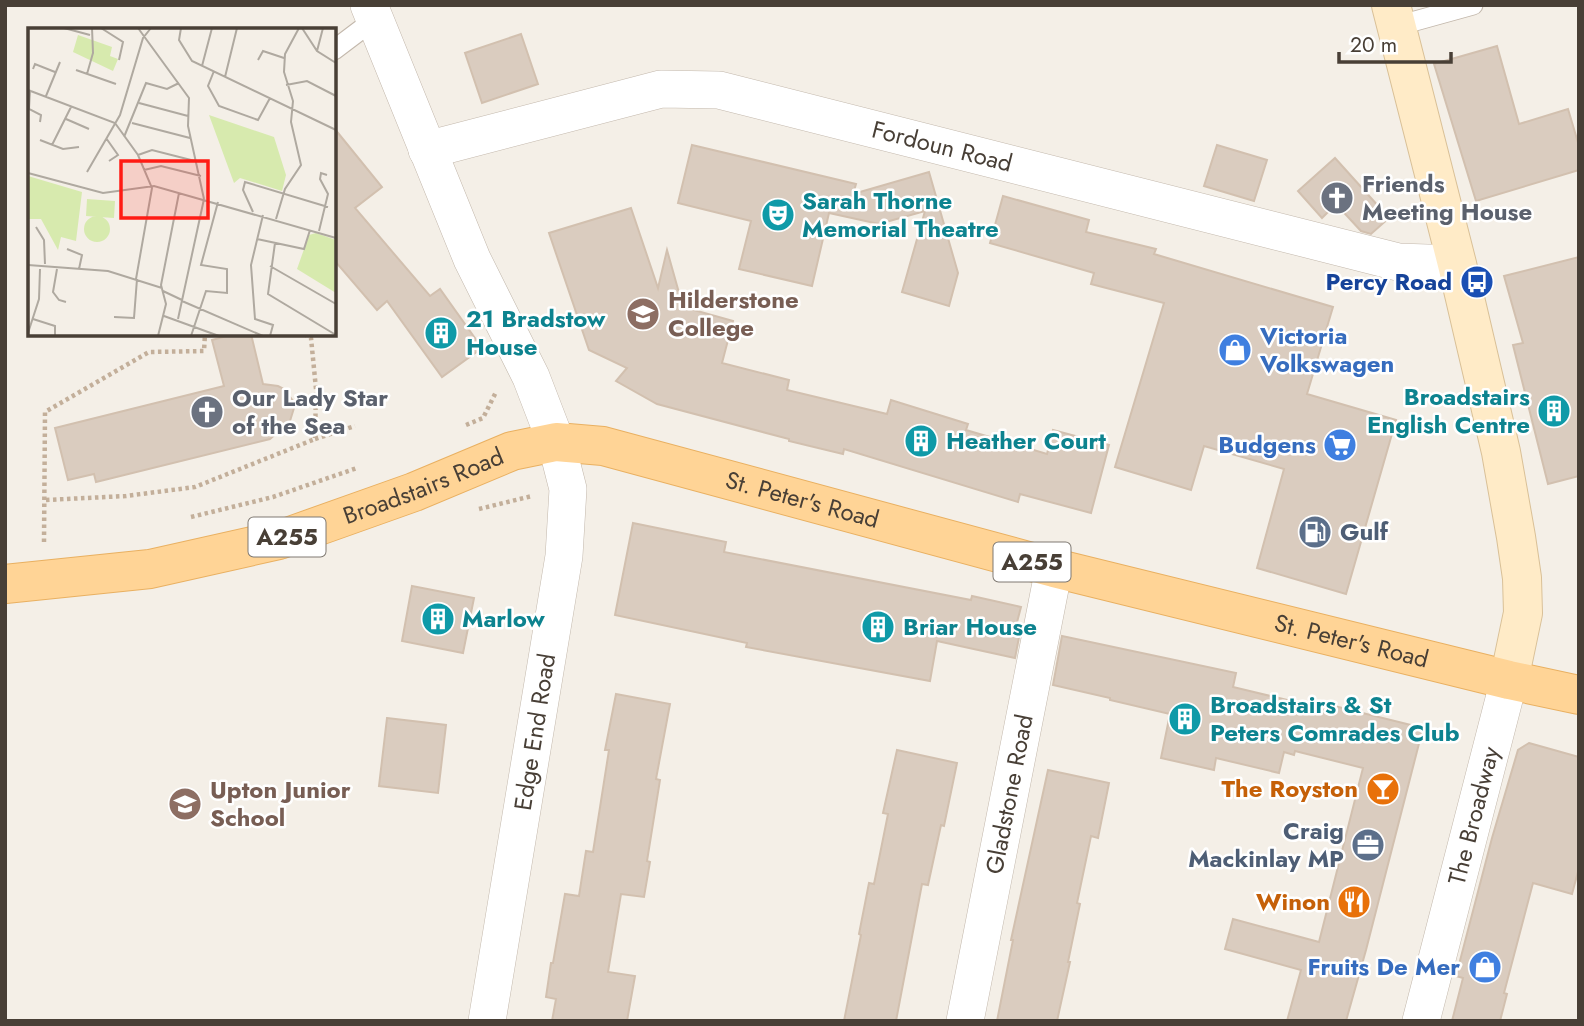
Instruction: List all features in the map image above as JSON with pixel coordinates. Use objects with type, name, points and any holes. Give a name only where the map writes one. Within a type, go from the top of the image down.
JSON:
[{"type":"main road","points":[[1394,15],[1457,264],[1501,452],[1517,537],[1523,612],[1509,680]]},
{"type":"main road","name":"St. Peter's Road","points":[[556,442],[603,446],[1054,568],[1509,680]]},
{"type":"main road","name":"Broadstairs Road","points":[[5,584],[150,569],[279,540],[414,492],[512,451],[556,442]]},
{"type":"main road","name":"A255","points":[[1509,680],[1579,695]]},
{"type":"street","points":[[372,12],[472,259],[531,377],[556,442]]},
{"type":"street","name":"Fordoun Road","points":[[427,150],[661,89],[719,90],[1398,262],[1457,264]]},
{"type":"street","name":"Edge End Road","points":[[487,1021],[564,556],[568,489],[556,442]]},
{"type":"street","name":"Gladstone Road","points":[[965,1021],[1054,568]]},
{"type":"street","name":"The Broadway","points":[[1421,1021],[1509,680]]},
{"type":"lane","points":[[1394,15],[1473,5]]},
{"type":"lane","points":[[336,48],[372,12]]},
{"type":"path","points":[[44,547],[45,412],[149,352],[204,351],[205,336]]},
{"type":"path","points":[[308,336],[312,338],[316,390],[315,439]]},
{"type":"path","points":[[458,429],[483,418],[498,388],[531,377]]},
{"type":"path","points":[[46,500],[126,496],[195,487],[315,439],[355,426]]},
{"type":"path","points":[[178,520],[273,497],[359,467]]},
{"type":"building","points":[[521,34],[538,84],[482,103],[465,53]]},
{"type":"building","points":[[1497,46],[1519,124],[1568,109],[1579,146],[1579,170],[1476,201],[1434,64]]},
{"type":"building","points":[[336,130],[382,187],[355,208],[430,296],[440,289],[482,348],[442,377],[387,301],[377,310],[336,262]]},
{"type":"building","name":"Sarah Thorne Memorial Theatre","points":[[692,145],[856,184],[853,194],[929,172],[958,273],[949,306],[902,292],[925,211],[879,224],[829,213],[812,286],[739,269],[751,221],[678,203]]},
{"type":"building","points":[[1217,145],[1267,160],[1254,201],[1204,186]]},
{"type":"building","name":"Friends Meeting House","points":[[1335,158],[1389,218],[1371,234],[1361,231],[1336,204],[1322,218],[1298,191]]},
{"type":"building","points":[[1003,196],[1089,220],[1086,232],[1156,249],[1154,254],[1333,307],[1307,394],[1396,420],[1346,594],[1257,568],[1284,469],[1204,446],[1191,490],[1115,467],[1164,303],[1091,284],[1094,273],[990,243]]},
{"type":"building","points":[[631,208],[658,288],[667,250],[683,307],[733,321],[722,363],[789,380],[787,390],[887,414],[891,400],[968,424],[966,430],[1047,454],[1053,430],[1109,445],[1091,513],[1020,494],[1018,502],[844,449],[843,454],[789,441],[657,404],[616,381],[627,368],[589,350],[549,233]]},
{"type":"building","name":"Broadstairs English Centre","points":[[1579,257],[1579,476],[1548,484],[1513,345],[1523,343],[1504,276]]},
{"type":"building","name":"Our Lady Star of the Sea","points":[[227,336],[251,336],[263,384],[284,389],[293,401],[290,421],[270,439],[96,482],[94,474],[68,480],[55,428],[224,386],[212,340]]},
{"type":"building","points":[[633,523],[726,542],[724,552],[971,600],[972,596],[1021,607],[1016,626],[1021,627],[1015,658],[937,641],[930,681],[746,647],[747,643],[615,615]]},
{"type":"building","name":"Marlow","points":[[412,586],[474,598],[463,653],[402,641]]},
{"type":"building","points":[[1062,636],[1236,673],[1233,687],[1312,706],[1314,701],[1423,728],[1346,1021],[1287,1021],[1301,970],[1225,949],[1233,919],[1319,942],[1363,768],[1295,751],[1294,755],[1284,752],[1279,773],[1216,758],[1214,770],[1161,758],[1170,714],[1053,685]]},
{"type":"building","points":[[616,694],[670,704],[656,779],[660,780],[644,897],[621,894],[608,972],[635,976],[627,1021],[552,1021],[556,999],[546,997],[551,963],[565,894],[579,896],[586,851],[593,852],[609,750],[605,750]]},
{"type":"building","points":[[387,718],[446,725],[438,793],[379,786]]},
{"type":"building","points":[[1529,743],[1579,757],[1579,868],[1572,894],[1533,883],[1504,993],[1507,994],[1500,1021],[1452,1021],[1463,978],[1456,976],[1492,838],[1518,750]]},
{"type":"building","points":[[897,750],[957,763],[928,885],[922,884],[896,1021],[844,1021],[869,883],[874,884],[888,814],[883,813]]},
{"type":"building","points":[[1048,770],[1109,783],[1098,838],[1091,836],[1077,903],[1080,904],[1070,962],[1057,1021],[997,1021],[1011,940]]},
{"type":"place","name":"Friends Meeting House","points":[[1337,198]]},
{"type":"place","name":"Sarah Thorne Memorial Theatre","points":[[778,215]]},
{"type":"place","name":"Percy Road","points":[[1477,282]]},
{"type":"place","name":"Hilderstone College","points":[[643,314]]},
{"type":"place","name":"21 Bradstow House","points":[[441,333]]},
{"type":"place","name":"Victoria Volkswagen","points":[[1235,350]]},
{"type":"place","name":"Broadstairs English Centre","points":[[1554,411]]},
{"type":"place","name":"Our Lady Star of the Sea","points":[[207,412]]},
{"type":"place","name":"Heather Court","points":[[921,441]]},
{"type":"place","name":"Budgens","points":[[1340,445]]},
{"type":"place","name":"Gulf","points":[[1315,532]]},
{"type":"place","name":"Marlow","points":[[438,619]]},
{"type":"place","name":"Briar House","points":[[878,627]]},
{"type":"place","name":"Broadstairs & St Peters Comrades Club","points":[[1185,719]]},
{"type":"place","name":"The Royston","points":[[1383,789]]},
{"type":"place","name":"Upton Junior School","points":[[185,804]]},
{"type":"place","name":"Craig Mackinlay MP","points":[[1368,845]]},
{"type":"place","name":"Winon","points":[[1354,902]]},
{"type":"place","name":"Fruits De Mer","points":[[1485,967]]}]
